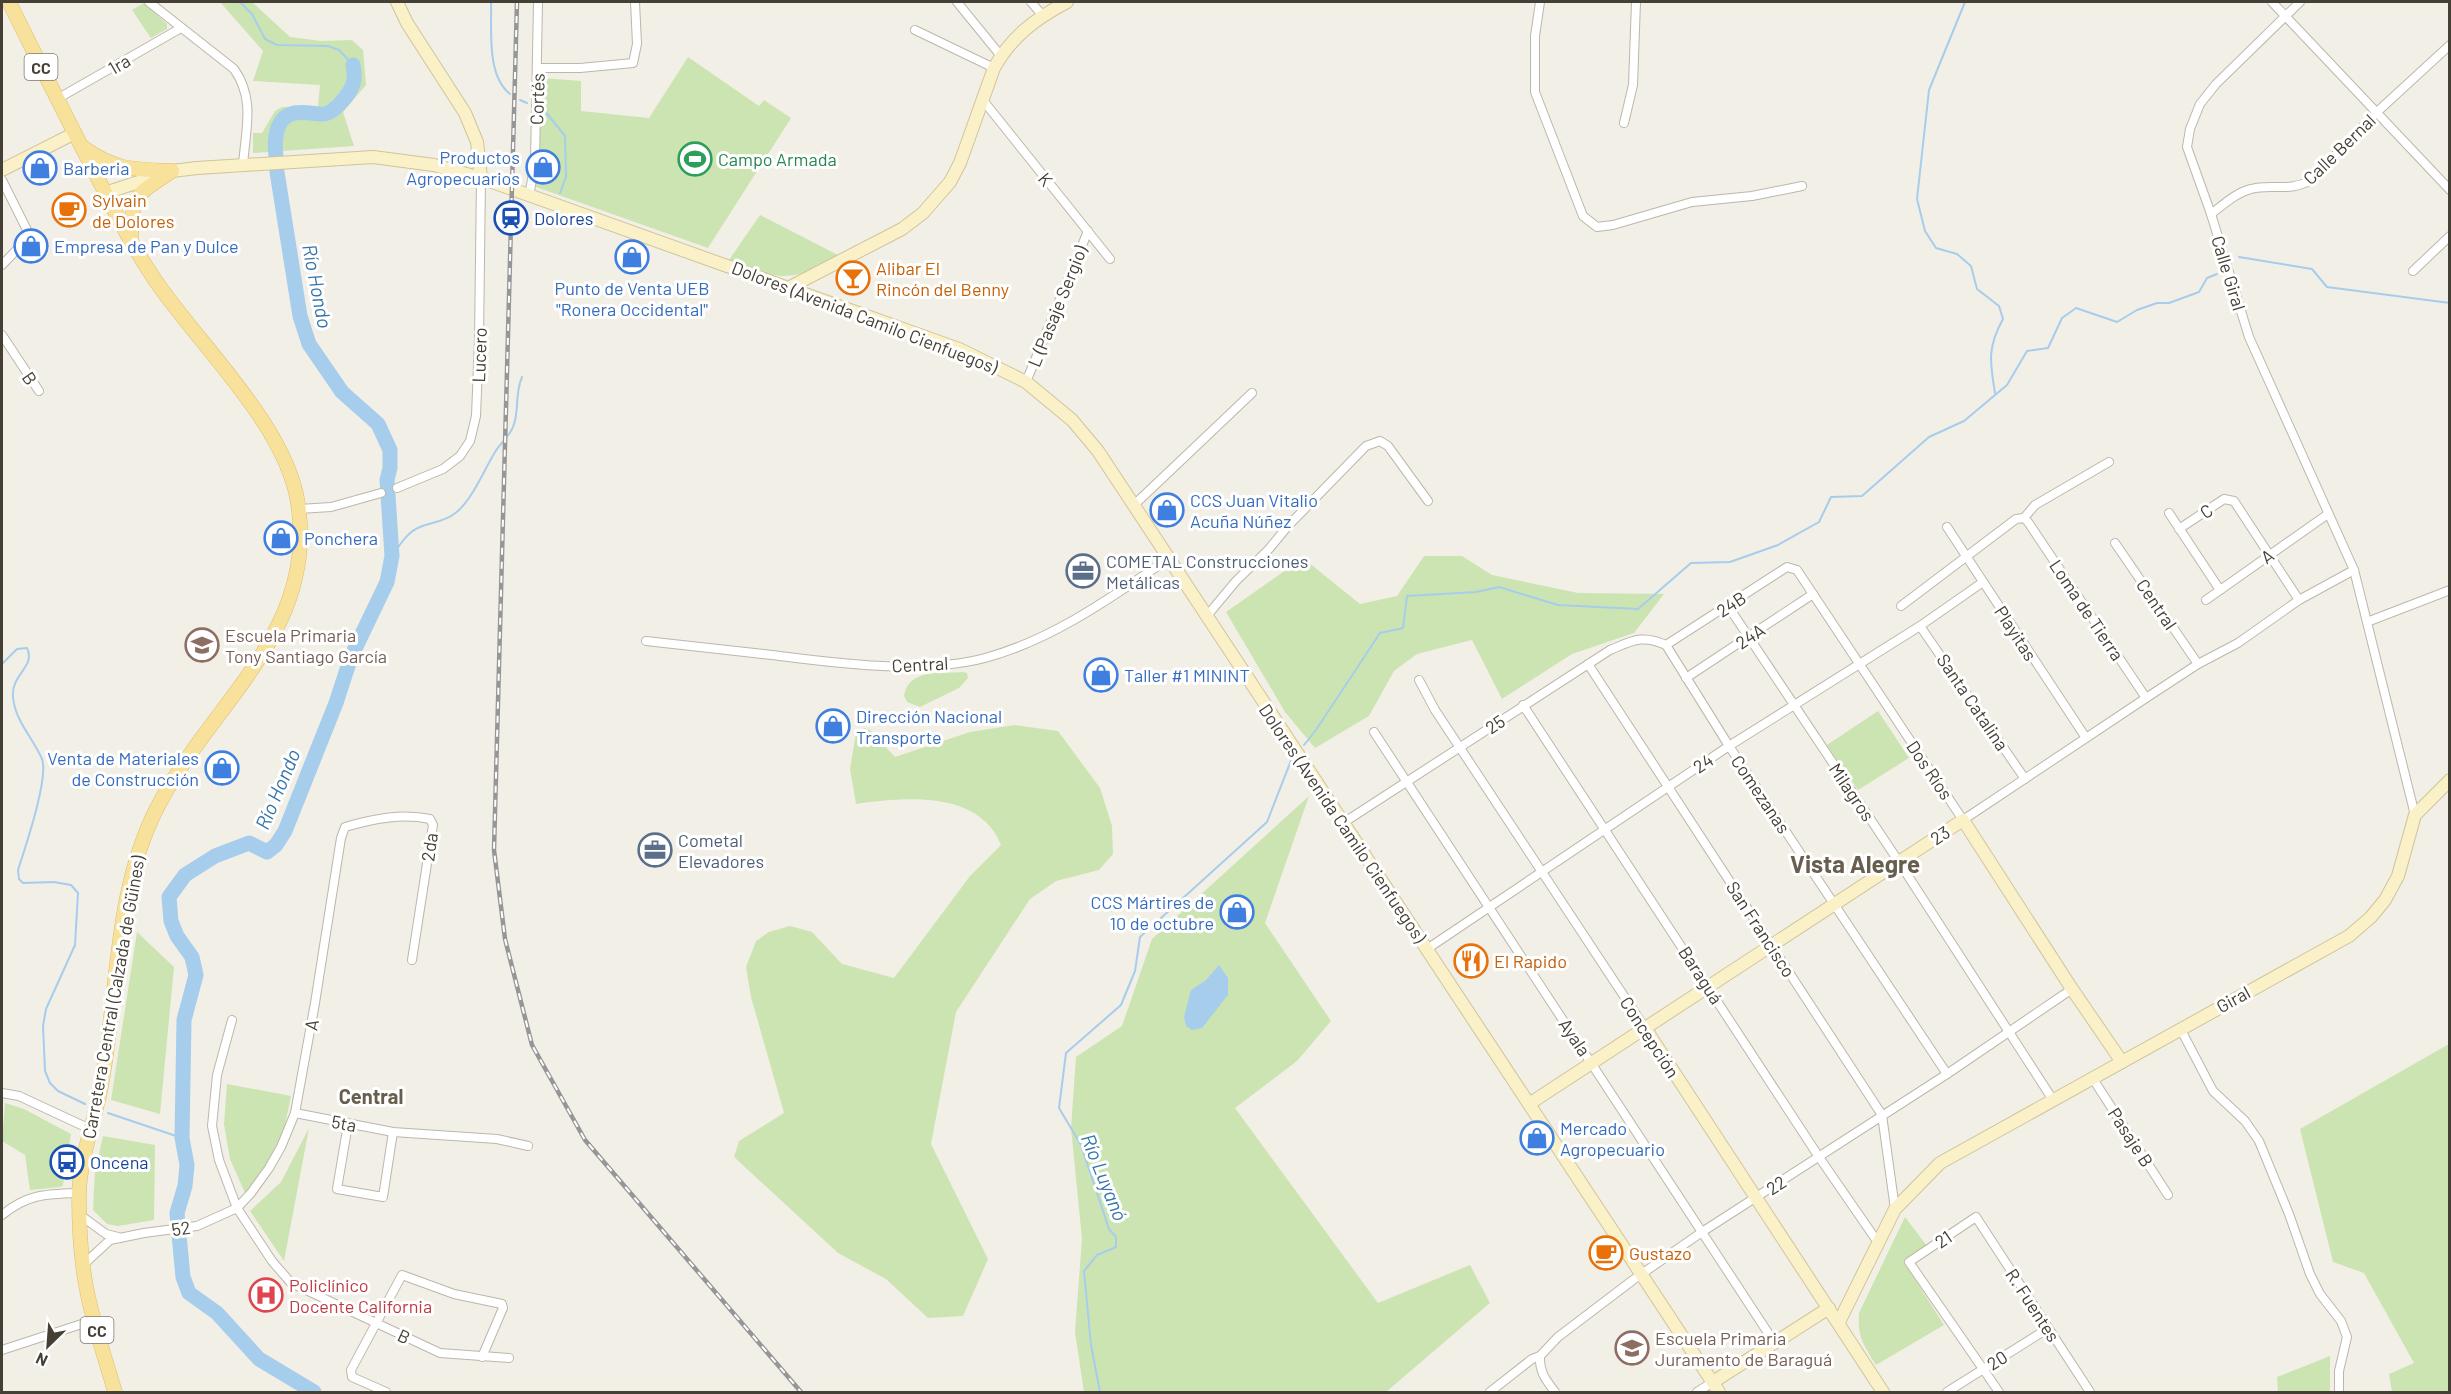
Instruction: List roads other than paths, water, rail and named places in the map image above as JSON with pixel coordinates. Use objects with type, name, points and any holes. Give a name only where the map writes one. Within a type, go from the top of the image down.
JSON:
[{"type":"main road","name":"Carretera Central (Calzada de Güines)","points":[[9,2],[131,242],[156,282],[277,443],[291,474],[299,509],[300,549],[297,570],[284,617],[263,653],[158,805],[132,869],[100,1093],[79,1193],[83,1266],[94,1320],[115,1392]]},
{"type":"main road","points":[[397,2],[407,23],[465,113],[477,142],[481,178]]},
{"type":"main road","points":[[790,287],[902,229],[923,213],[950,182],[960,163],[982,99],[1001,56],[1017,34],[1067,2]]},
{"type":"main road","points":[[2,170],[75,133]]},
{"type":"main road","points":[[81,146],[98,158],[121,168],[172,171]]},
{"type":"main road","name":"Dolores (Avenida Camilo Cienfuegos)","points":[[105,193],[172,171],[373,157],[434,165],[481,178],[529,197],[790,287],[959,349],[1026,382],[1059,408],[1098,451],[1716,1387]]},
{"type":"main road","points":[[131,242],[135,201],[141,192],[172,171]]},
{"type":"main road","points":[[2415,814],[2450,780]]},
{"type":"main road","name":"Giral","points":[[1839,1322],[1895,1209],[1940,1163],[2349,936],[2371,917],[2385,900],[2398,876],[2415,814]]},
{"type":"main road","name":"23","points":[[1529,1104],[1963,820]]},
{"type":"main road","name":"Dos Ríos","points":[[1963,820],[2122,1062]]},
{"type":"main road","name":"Concepción","points":[[1645,1028],[1883,1392]]},
{"type":"main road","points":[[1716,1387],[1774,1342],[1829,1308]]},
{"type":"street","points":[[148,2],[234,69],[244,83],[248,112],[243,166]]},
{"type":"street","name":"Cortés","points":[[529,197],[535,161],[539,68],[538,2]]},
{"type":"street","points":[[539,68],[580,68],[633,63],[637,44],[635,2]]},
{"type":"street","points":[[957,2],[1001,56]]},
{"type":"street","points":[[1031,2],[1042,16]]},
{"type":"street","points":[[1540,2],[1535,36],[1535,92],[1583,216],[1597,227],[1613,225],[1692,202],[1752,196],[1802,186]]},
{"type":"street","points":[[1624,123],[1634,85],[1636,2]]},
{"type":"street","points":[[2272,2],[2450,190]]},
{"type":"street","name":"Calle Giral","points":[[2300,2],[2216,84],[2200,104],[2190,129],[2187,147],[2211,214],[2249,337],[2354,570]]},
{"type":"street","name":"1ra","points":[[57,99],[181,28]]},
{"type":"street","points":[[915,30],[994,68]]},
{"type":"street","name":"Calle Bernal","points":[[2211,214],[2248,189],[2300,187],[2311,180],[2377,112],[2450,45]]},
{"type":"street","name":"K","points":[[982,99],[1110,259]]},
{"type":"street","name":"Lucero","points":[[397,488],[443,469],[460,456],[470,441],[476,416],[478,373],[481,178]]},
{"type":"street","points":[[2,180],[30,236],[2,265]]},
{"type":"street","name":"L (Pasaje Sergio)","points":[[1026,382],[1088,231]]},
{"type":"street","points":[[2413,271],[2450,236]]},
{"type":"street","name":"B","points":[[2,335],[39,391]]},
{"type":"street","points":[[1134,505],[1252,393]]},
{"type":"street","points":[[1206,617],[1236,581],[1366,446],[1380,441],[1388,446],[1428,501]]},
{"type":"street","points":[[1901,606],[2016,519],[2026,520],[2035,505],[2109,462]]},
{"type":"street","points":[[299,509],[331,507],[381,493]]},
{"type":"street","name":"C","points":[[2179,529],[2224,499],[2234,501],[2270,554]]},
{"type":"street","points":[[2169,513],[2220,590]]},
{"type":"street","name":"A","points":[[2206,600],[2328,514]]},
{"type":"street","name":"Loma de Tierra","points":[[2026,520],[2146,698]]},
{"type":"street","name":"Playitas","points":[[1947,527],[2086,738]]},
{"type":"street","name":"Central","points":[[2115,543],[2198,664]]},
{"type":"street","points":[[2270,554],[2299,600]]},
{"type":"street","name":"Central","points":[[646,641],[819,661],[898,666],[984,658],[1039,639],[1132,583],[1168,558]]},
{"type":"street","name":"24B","points":[[1666,645],[1787,567],[1797,570]]},
{"type":"street","name":"Dos Ríos","points":[[1797,570],[1963,820]]},
{"type":"street","name":"23","points":[[1963,820],[2198,664],[2238,643],[2299,600],[2354,570]]},
{"type":"street","name":"Giral","points":[[2354,570],[2415,814]]},
{"type":"street","name":"24","points":[[1427,949],[1729,746],[1920,626],[1983,582]]},
{"type":"street","points":[[2367,622],[2450,590]]},
{"type":"street","name":"24A","points":[[1686,678],[1813,594]]},
{"type":"street","name":"Milagros","points":[[1728,606],[1899,862],[2053,1101]]},
{"type":"street","name":"Santa Catalina","points":[[1920,626],[2025,779]]},
{"type":"street","name":"25","points":[[1343,823],[1610,650],[1638,638],[1653,639],[1666,645]]},
{"type":"street","name":"Comezanas","points":[[1666,645],[1729,746],[1947,1074]]},
{"type":"street","name":"San Francisco","points":[[1588,664],[1882,1115],[1895,1209]]},
{"type":"street","name":"Concepción","points":[[1419,680],[1435,710],[1645,1028]]},
{"type":"street","name":"Baraguá","points":[[1523,705],[1819,1157],[1879,1244]]},
{"type":"street","name":"Ayala","points":[[1374,732],[1774,1342]]},
{"type":"street","name":"2da","points":[[345,827],[392,817],[415,816],[430,819],[433,825],[412,960]]},
{"type":"street","name":"A","points":[[237,1208],[251,1194],[269,1168],[281,1147],[294,1113],[315,1003],[341,838],[345,827]]},
{"type":"street","name":"22","points":[[1490,1392],[1532,1359],[1540,1356],[1558,1337],[1641,1274],[1947,1074],[2072,989]]},
{"type":"street","name":"B","points":[[232,1020],[217,1075],[212,1126],[219,1160],[237,1208],[272,1261],[291,1283],[441,1353],[509,1358]]},
{"type":"street","points":[[2180,1029],[2213,1091],[2245,1121],[2259,1141],[2279,1188],[2310,1274],[2320,1294],[2341,1322],[2347,1337],[2339,1371],[2339,1392]]},
{"type":"street","name":"Pasaje B","points":[[2093,1079],[2168,1195]]},
{"type":"street","points":[[2,1093],[19,1096],[92,1125]]},
{"type":"street","name":"5ta","points":[[294,1113],[393,1132],[497,1139],[528,1146]]},
{"type":"street","points":[[348,1124],[337,1189],[383,1197],[393,1132]]},
{"type":"street","points":[[2,1215],[20,1202],[38,1195],[79,1193]]},
{"type":"street","name":"52","points":[[83,1266],[110,1240],[198,1226],[237,1208]]},
{"type":"street","points":[[80,1215],[106,1234],[122,1237]]},
{"type":"street","name":"21","points":[[1976,1217],[1909,1262],[1983,1369]]},
{"type":"street","name":"R. Fuentes","points":[[1976,1217],[2090,1392]]},
{"type":"street","points":[[386,1392],[350,1374],[402,1275],[454,1294],[502,1304],[503,1308],[482,1357]]},
{"type":"street","points":[[2,1350],[94,1320]]},
{"type":"street","name":"20","points":[[1947,1392],[2048,1329]]},
{"type":"street","points":[[1540,1356],[1543,1375],[1555,1392]]},
{"type":"street","points":[[1983,1369],[1999,1392]]},
{"type":"street","points":[[1697,1392],[1716,1387]]},
{"type":"water","points":[[1219,965],[1228,978],[1228,995],[1202,1028],[1192,1030],[1186,1026],[1184,1017],[1191,990],[1206,980]]},
{"type":"waterway","name":"Río Hondo","points":[[240,2],[252,14],[265,39],[277,45],[328,46],[339,50],[353,65]]},
{"type":"waterway","points":[[491,2],[494,64],[502,86],[510,94]]},
{"type":"waterway","points":[[1965,2],[1929,90],[1917,199],[1925,231],[1936,248],[1957,254],[1971,266],[1977,289],[1999,306],[2003,319],[1994,338],[1991,355],[1995,393]]},
{"type":"waterway","name":"Río Hondo","points":[[276,156],[277,130],[283,119],[294,113],[325,114],[331,112],[352,87],[353,65]]},
{"type":"waterway","points":[[520,100],[527,103]]},
{"type":"waterway","points":[[544,110],[565,136],[566,177],[560,193]]},
{"type":"waterway","name":"Río Hondo","points":[[277,172],[300,316],[309,344],[342,392],[378,424],[390,450],[387,480],[392,556],[387,582],[351,657],[336,703],[285,831],[276,845],[267,852],[249,843],[215,856],[185,875],[169,897],[171,921],[177,936],[192,957],[196,975],[184,1020],[182,1138],[187,1165],[185,1186],[177,1213],[183,1277],[189,1293],[217,1313],[259,1359],[314,1392]]},
{"type":"waterway","points":[[2239,257],[2312,269],[2327,287],[2450,303]]},
{"type":"waterway","points":[[1304,745],[1380,633],[1403,628],[1407,596],[1476,592],[1499,587],[1558,605],[1638,609],[1691,563],[1730,562],[1778,545],[1819,522],[1831,497],[1862,496],[1929,437],[1964,421],[2007,385],[2027,351],[2048,348],[2062,318],[2076,308],[2117,322],[2137,310],[2157,303],[2169,303],[2199,292],[2207,278],[2217,274]]},
{"type":"waterway","points":[[392,556],[411,532],[450,517],[467,501],[497,449],[513,427],[522,377]]},
{"type":"waterway","points":[[2,664],[17,649],[27,648],[29,655],[26,666],[13,689],[14,706],[42,759],[43,768],[39,797],[18,870],[19,879],[23,883],[54,882],[71,885],[78,893],[75,945],[46,1009],[43,1026],[45,1071],[50,1083],[58,1091],[85,1104]]},
{"type":"waterway","name":"Río Luyanó","points":[[1100,1392],[1091,1345],[1084,1271],[1097,1255],[1116,1247],[1116,1237],[1109,1229],[1081,1145],[1059,1108],[1066,1053],[1121,1005],[1135,971],[1140,937],[1267,822],[1292,758]]},
{"type":"waterway","points":[[108,1113],[182,1138]]},
{"type":"railway","points":[[517,2],[494,850],[505,939],[532,1045],[585,1140],[801,1392]]},
{"type":"place","name":"Campo Armada","points":[[695,159]]},
{"type":"place","name":"Productos Agropecuarios","points":[[543,167]]},
{"type":"place","name":"Barberia","points":[[40,168]]},
{"type":"place","name":"Sylvain de Dolores","points":[[69,210]]},
{"type":"place","name":"Dolores","points":[[511,218]]},
{"type":"place","name":"Empresa de Pan y Dulce","points":[[31,246]]},
{"type":"place","name":"Punto de Venta UEB \"Ronera Occidental\"","points":[[632,257]]},
{"type":"place","name":"Alibar El Rincón del Benny","points":[[853,278]]},
{"type":"place","name":"CCS Juan Vitalio Acuña Núñez","points":[[1167,510]]},
{"type":"place","name":"Ponchera","points":[[281,538]]},
{"type":"place","name":"COMETAL Construcciones Metálicas","points":[[1083,571]]},
{"type":"place","name":"Escuela Primaria Tony Santiago García","points":[[202,645]]},
{"type":"place","name":"Taller #1 MININT","points":[[1101,675]]},
{"type":"place","name":"Dirección Nacional Transporte","points":[[833,726]]},
{"type":"place","name":"Venta de Materiales de Construcción","points":[[222,768]]},
{"type":"place","name":"Cometal Elevadores","points":[[655,850]]},
{"type":"place","name":"CCS Mártires de 10 de octubre","points":[[1237,912]]},
{"type":"place","name":"El Rapido","points":[[1471,961]]},
{"type":"place","name":"Mercado Agropecuario","points":[[1537,1138]]},
{"type":"place","name":"Oncena","points":[[67,1162]]},
{"type":"place","name":"Gustazo","points":[[1606,1253]]},
{"type":"place","name":"Policlínico Docente California","points":[[266,1295]]},
{"type":"place","name":"Escuela Primaria Juramento de Baraguá","points":[[1632,1348]]},
{"type":"district","name":"Vista Alegre","points":[[1855,863]]},
{"type":"district","name":"Central","points":[[371,1096]]}]
